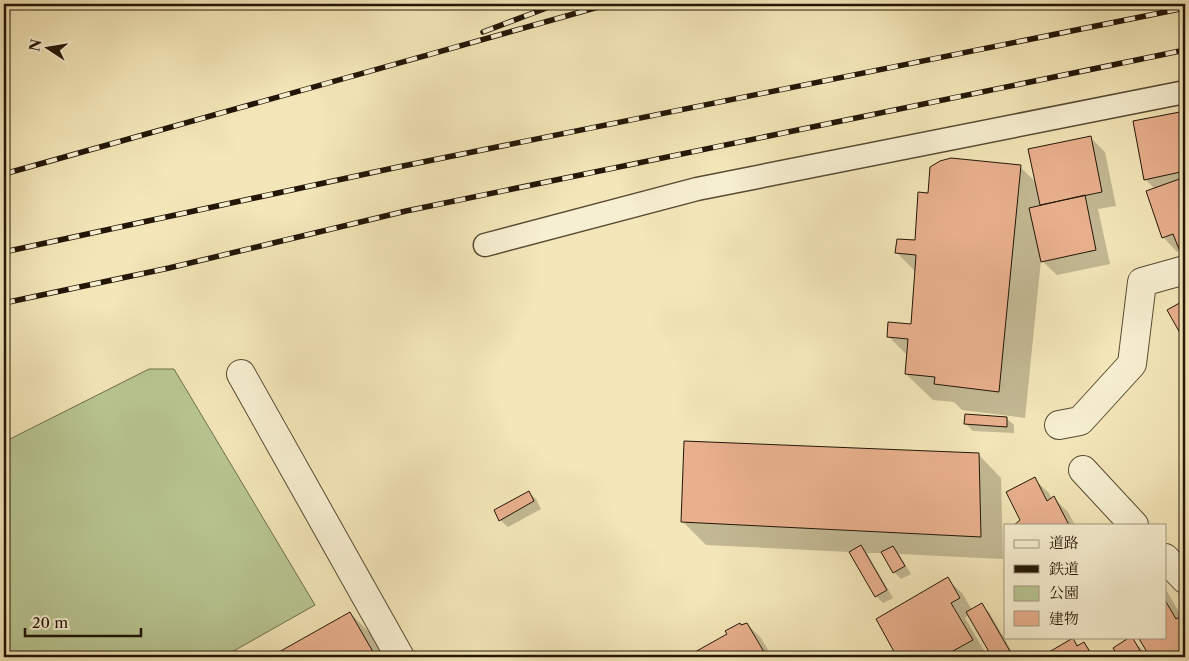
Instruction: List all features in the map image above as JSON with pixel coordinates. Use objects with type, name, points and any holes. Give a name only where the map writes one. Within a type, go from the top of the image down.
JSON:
[{"type":"street","points":[[1059,425],[1080,421],[1132,364],[1142,282],[1185,270]]},
{"type":"street","points":[[241,374],[400,657]]},
{"type":"street","points":[[1083,470],[1133,524]]},
{"type":"street","points":[[1166,559],[1185,579]]},
{"type":"lane","points":[[485,245],[697,189],[1185,92]]},
{"type":"green space","points":[[149,369],[174,369],[315,605],[223,657],[4,657],[4,442]]},
{"type":"building","points":[[1185,111],[1185,171],[1144,180],[1133,121]]},
{"type":"building","points":[[1091,136],[1102,192],[1040,205],[1028,149]]},
{"type":"building","points":[[951,158],[1021,165],[999,392],[934,384],[935,377],[905,374],[908,339],[887,337],[888,322],[911,324],[916,255],[895,253],[897,239],[915,240],[918,192],[928,193],[930,167],[940,161]]},
{"type":"building","points":[[1185,177],[1185,246],[1179,249],[1173,234],[1162,238],[1146,191]]},
{"type":"building","points":[[1085,195],[1096,250],[1041,262],[1029,208]]},
{"type":"building","points":[[1185,300],[1185,342],[1167,310]]},
{"type":"building","points":[[965,414],[1007,417],[1007,427],[964,424]]},
{"type":"building","points":[[684,441],[979,453],[981,537],[681,522]]},
{"type":"building","points":[[1035,477],[1047,501],[1054,496],[1068,524],[1015,524],[1020,520],[1006,492]]},
{"type":"building","points":[[529,491],[534,501],[499,521],[494,510]]},
{"type":"building","points":[[861,545],[887,590],[875,597],[849,552]]},
{"type":"building","points":[[893,546],[905,566],[893,573],[881,552]]},
{"type":"building","points":[[948,577],[960,598],[951,603],[973,640],[942,657],[897,657],[876,619]]},
{"type":"building","points":[[1166,602],[1176,619],[1185,614],[1185,657],[1150,657],[1139,638],[1166,638]]},
{"type":"building","points":[[982,603],[1011,653],[1003,657],[992,657],[966,612]]},
{"type":"building","points":[[350,612],[376,657],[270,657]]},
{"type":"building","points":[[740,623],[741,625],[747,623],[767,657],[686,657],[727,634],[725,631]]},
{"type":"building","points":[[1073,638],[1077,646],[1084,642],[1093,657],[1052,657],[1049,652]]},
{"type":"building","points":[[1128,638],[1133,638],[1144,657],[1113,657],[1117,654],[1113,648]]},
{"type":"railway","points":[[483,32],[557,4]]},
{"type":"railway","points":[[4,174],[609,4]]},
{"type":"railway","points":[[4,252],[398,167],[1185,8]]},
{"type":"railway","points":[[4,303],[169,268],[406,211],[1185,50]]}]
